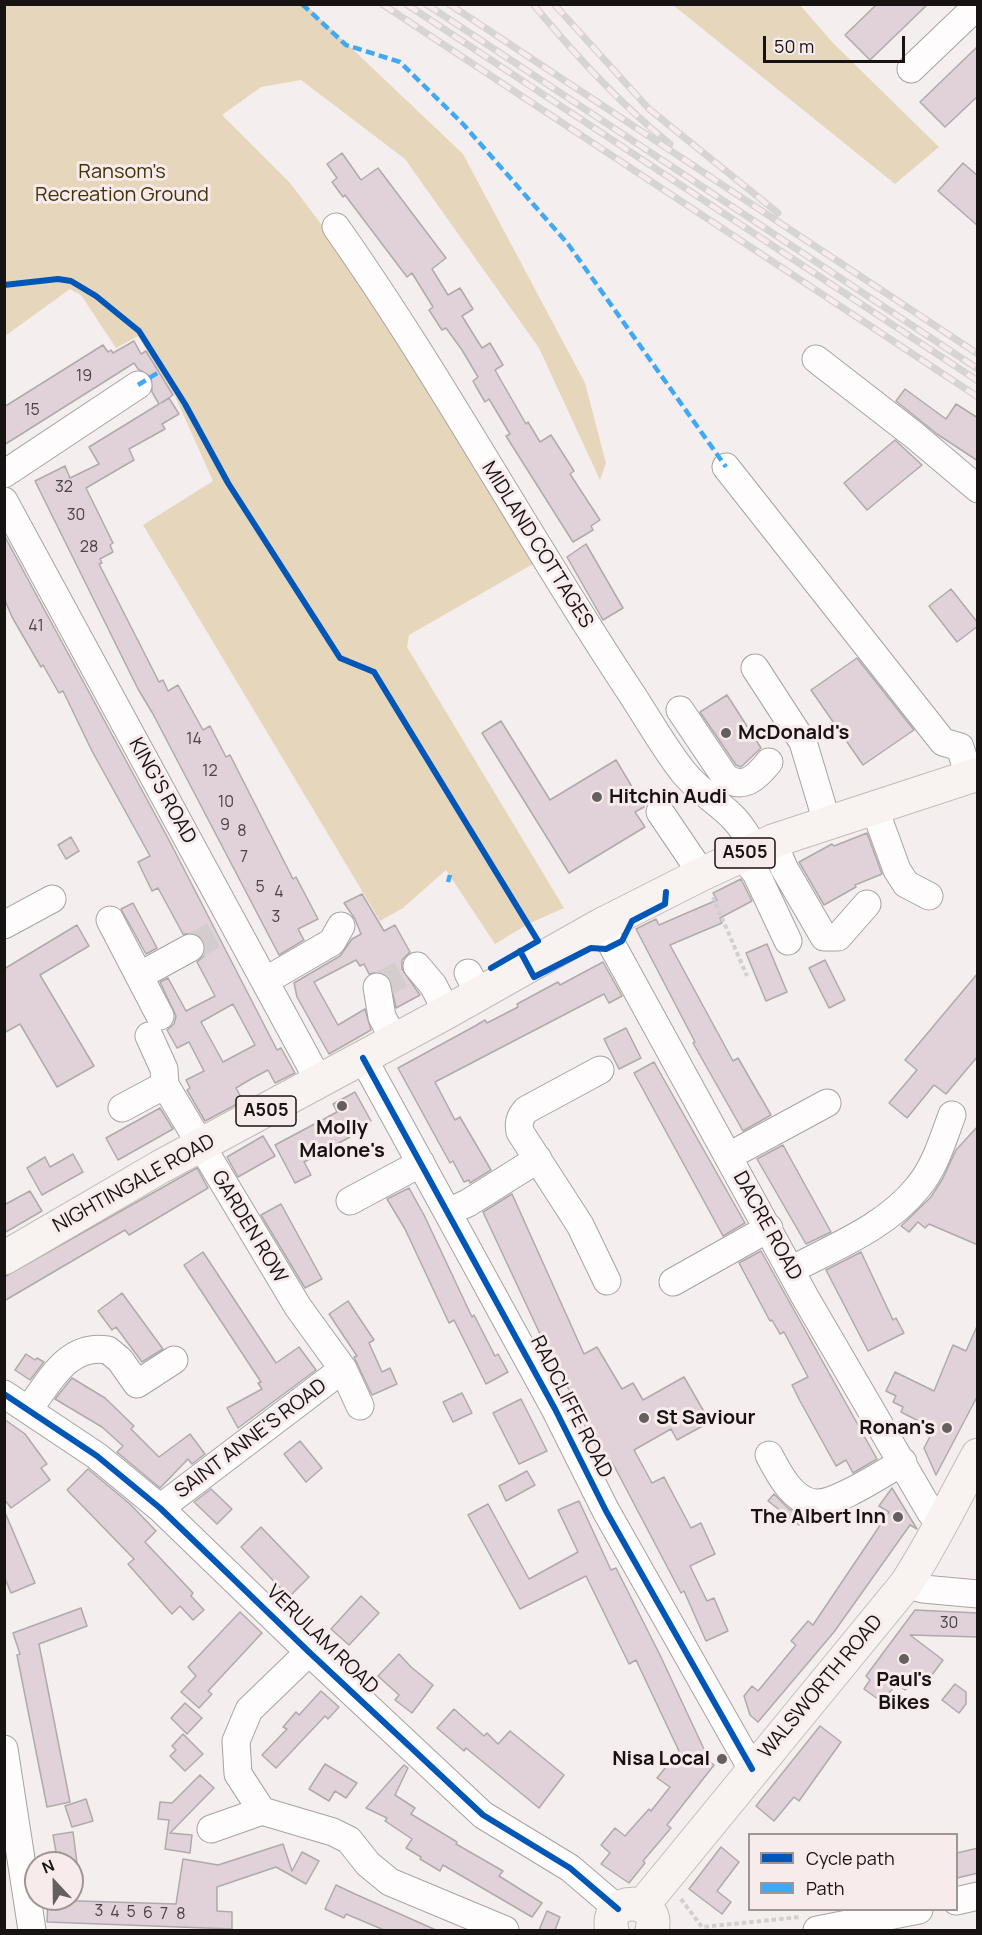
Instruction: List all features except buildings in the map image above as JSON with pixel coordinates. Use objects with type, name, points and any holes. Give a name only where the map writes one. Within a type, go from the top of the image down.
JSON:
[{"type":"main road","name":"NIGHTINGALE ROAD","points":[[4,1257],[447,1012],[474,983],[601,925],[756,848],[827,822],[973,775]]},
{"type":"main road","name":"WALSWORTH ROAD","points":[[631,1919],[906,1584],[928,1552],[942,1519],[978,1455]]},
{"type":"street","points":[[911,69],[978,4]]},
{"type":"street","name":"MIDLAND COTTAGES","points":[[336,227],[387,299],[547,562],[685,774],[731,813],[756,848]]},
{"type":"street","points":[[816,358],[978,489]]},
{"type":"street","points":[[4,474],[138,385]]},
{"type":"street","points":[[726,467],[943,742],[960,747],[973,775]]},
{"type":"street","name":"KING'S ROAD","points":[[4,501],[225,930],[265,981],[319,1081]]},
{"type":"street","points":[[755,668],[803,742],[827,822]]},
{"type":"street","points":[[680,710],[724,777],[731,782],[738,784],[754,779],[769,762]]},
{"type":"street","points":[[874,807],[897,870],[906,884],[929,896]]},
{"type":"street","points":[[660,812],[702,874]]},
{"type":"street","points":[[756,848],[784,868],[824,937],[838,937],[867,904]]},
{"type":"street","points":[[756,848],[756,873],[788,941]]},
{"type":"street","points":[[4,925],[52,899]]},
{"type":"street","name":"GARDEN ROW","points":[[110,920],[139,976],[154,1026],[164,1069],[165,1085],[301,1306],[343,1369],[360,1406]]},
{"type":"street","name":"DACRE ROAD","points":[[601,925],[791,1270],[931,1513],[942,1519]]},
{"type":"street","points":[[265,981],[332,942],[341,926]]},
{"type":"street","points":[[139,976],[190,948]]},
{"type":"street","points":[[417,966],[433,985],[447,1012]]},
{"type":"street","points":[[377,987],[382,1017],[395,1041]]},
{"type":"street","name":"RADCLIFFE ROAD","points":[[363,1058],[448,1212],[601,1501],[752,1769]]},
{"type":"street","points":[[600,1070],[526,1110],[521,1115],[520,1132],[580,1225],[607,1281]]},
{"type":"street","points":[[122,1108],[165,1085]]},
{"type":"street","points":[[729,1156],[827,1103]]},
{"type":"street","points":[[791,1270],[884,1221],[919,1186],[933,1161],[952,1115]]},
{"type":"street","points":[[448,1212],[495,1187],[538,1159]]},
{"type":"street","points":[[351,1201],[421,1162]]},
{"type":"street","points":[[673,1282],[769,1228]]},
{"type":"street","points":[[28,1410],[64,1363],[79,1352],[108,1350],[120,1360],[137,1384],[174,1360]]},
{"type":"street","name":"SAINT ANNE'S ROAD","points":[[160,1508],[343,1369]]},
{"type":"street","name":"VERULAM ROAD","points":[[4,1394],[97,1456],[160,1508],[483,1815],[570,1868],[631,1919]]},
{"type":"street","points":[[770,1455],[780,1477],[806,1501],[816,1504],[850,1491],[903,1462]]},
{"type":"street","points":[[906,1584],[931,1590],[978,1594]]},
{"type":"street","points":[[262,1810],[238,1774],[236,1741],[249,1710],[309,1652]]},
{"type":"street","points":[[6,1760],[32,1930]]},
{"type":"street","points":[[211,1829],[262,1810],[333,1832],[349,1840],[368,1864],[390,1882],[505,1930]]},
{"type":"street","points":[[958,1901],[978,1896]]},
{"type":"street","points":[[813,1923],[911,1911]]},
{"type":"path","points":[[702,874],[747,976]]},
{"type":"path","points":[[683,1887],[680,1898],[702,1927],[813,1923]]},
{"type":"green space","name":"Ransom's Recreation Ground","points":[[5,5],[306,5],[463,154],[585,383],[606,463],[600,480],[539,348],[405,159],[301,80],[261,87],[222,115],[290,183],[346,257],[431,392],[533,564],[409,635],[407,647],[564,908],[528,924],[495,944],[446,870],[403,908],[380,921],[143,525],[213,481],[175,396],[138,336],[116,348],[81,295],[70,289],[5,336]]},
{"type":"green space","points":[[673,5],[800,5],[833,43],[939,147],[895,184]]},
{"type":"tunnel","points":[[190,948],[216,934]]},
{"type":"tunnel","points":[[377,987],[417,966]]},
{"type":"railway","points":[[382,4],[978,397]]},
{"type":"railway","points":[[406,4],[978,381]]},
{"type":"railway","points":[[426,4],[978,369]]},
{"type":"railway","points":[[449,4],[978,354]]},
{"type":"railway","points":[[533,4],[598,78],[670,144]]},
{"type":"railway","points":[[554,4],[649,109],[778,213]]},
{"type":"marked path","points":[[302,4],[346,45],[400,62],[463,124],[568,244],[726,467]]},
{"type":"marked path","points":[[138,385],[164,369]]},
{"type":"marked path","points":[[448,882],[450,875]]},
{"type":"cycle path","points":[[4,285],[58,279],[71,281],[96,296],[139,331],[185,404],[228,483],[340,658],[374,672],[538,941],[491,968]]},
{"type":"cycle path","points":[[520,951],[534,977],[591,948],[606,949],[622,941],[632,921],[665,904],[666,892]]},
{"type":"cycle path","points":[[363,1058],[555,1409],[606,1511],[752,1769]]},
{"type":"cycle path","points":[[4,1394],[97,1456],[160,1508],[483,1815],[570,1868],[618,1909]]},
{"type":"place","name":"McDonald's","points":[[726,733]]},
{"type":"place","name":"Hitchin Audi","points":[[597,797]]},
{"type":"place","name":"Molly Malone's","points":[[342,1106]]},
{"type":"place","name":"St Saviour","points":[[644,1418]]},
{"type":"place","name":"Ronan's","points":[[947,1428]]},
{"type":"place","name":"The Albert Inn","points":[[898,1517]]},
{"type":"place","name":"Paul's Bikes","points":[[904,1659]]},
{"type":"place","name":"Nisa Local","points":[[722,1759]]}]
